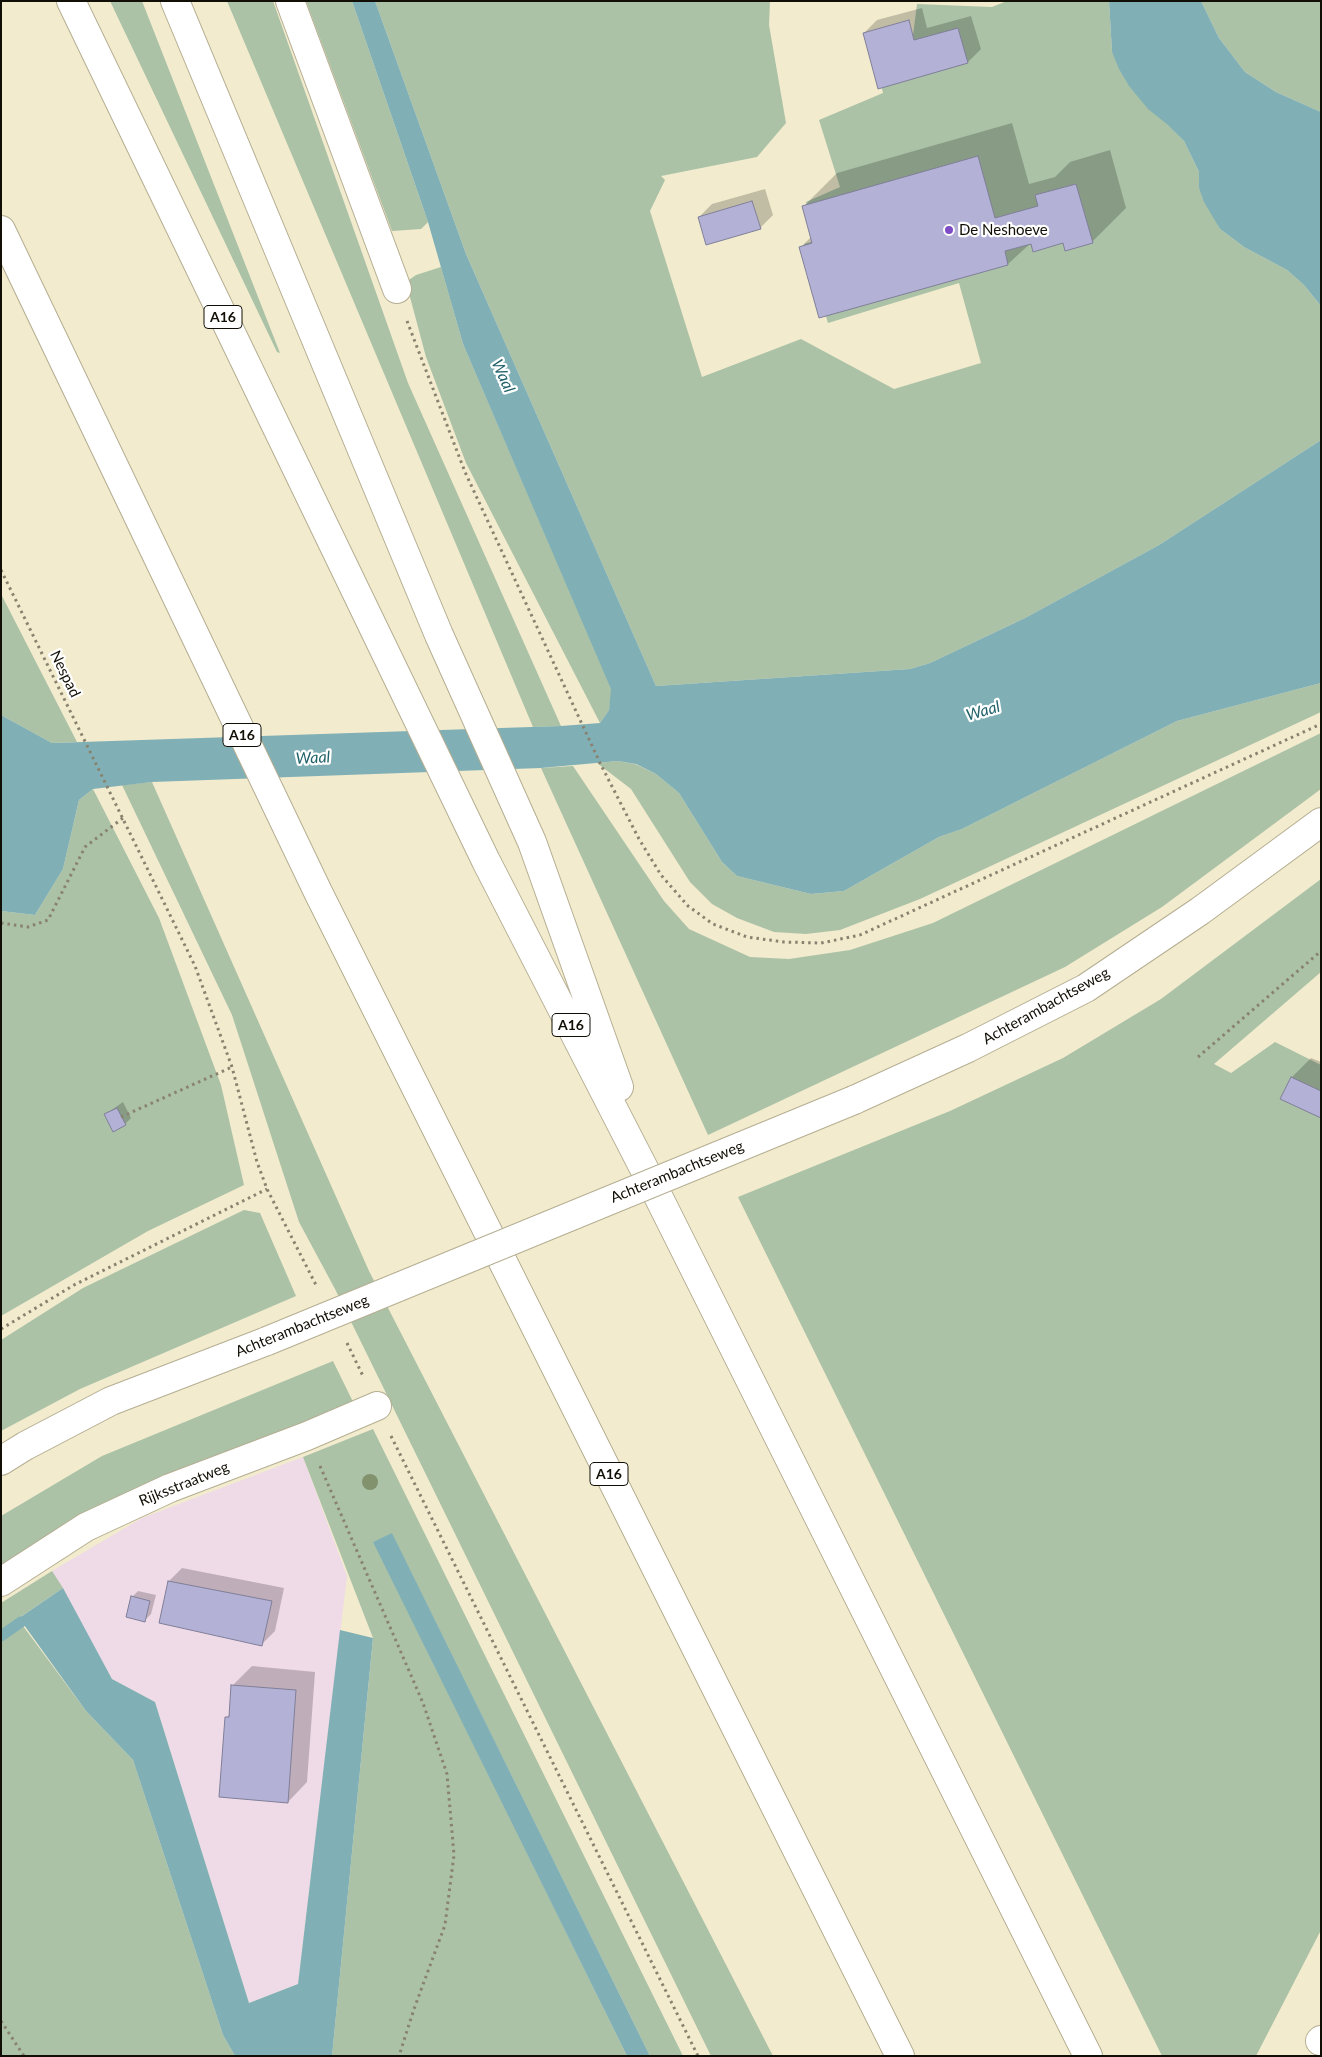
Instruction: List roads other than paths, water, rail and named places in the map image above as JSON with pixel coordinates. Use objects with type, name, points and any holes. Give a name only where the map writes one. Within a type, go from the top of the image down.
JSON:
[{"type":"main road","name":"A16","points":[[70,1],[486,861],[655,1190],[1088,2056]]},
{"type":"main road","name":"A16","points":[[175,1],[439,635],[532,842],[655,1190]]},
{"type":"main road","points":[[290,1],[397,289]]},
{"type":"main road","name":"A16","points":[[1,230],[212,675],[318,892],[900,2056]]},
{"type":"main road","name":"Achterambachtseweg","points":[[1,1461],[25,1446],[111,1401],[267,1341],[854,1100],[968,1048],[1086,988],[1200,911],[1321,822]]},
{"type":"main road","name":"Rijksstraatweg","points":[[1,1582],[86,1527],[170,1488],[307,1436],[377,1406]]},
{"type":"water","name":"Waal","points":[[352,1],[375,1],[466,254],[656,686],[910,669],[930,663],[1025,618],[1159,545],[1321,440],[1321,683],[1177,721],[962,829],[939,837],[844,891],[811,894],[737,876],[722,862],[679,793],[656,774],[636,764],[618,761],[541,768],[152,782],[93,789],[79,800],[63,869],[35,915],[1,911],[1,715],[52,743],[561,726],[600,723],[609,710],[611,689],[463,344],[428,222]]},
{"type":"water","points":[[1109,1],[1201,1],[1219,38],[1245,72],[1276,92],[1321,112],[1321,306],[1304,285],[1287,270],[1244,247],[1220,229],[1204,202],[1199,188],[1199,172],[1184,141],[1148,109],[1129,86],[1119,69],[1112,52]]},
{"type":"water","points":[[392,1533],[650,2056],[627,2056],[373,1542]]},
{"type":"water","points":[[63,1588],[112,1679],[155,1702],[249,2003],[298,1984],[340,1630],[373,1638],[332,2056],[235,2056],[223,2035],[133,1760],[86,1711],[19,1618]]},
{"type":"waterway","points":[[1,1636],[21,1622]]},
{"type":"place","name":"De Neshoeve","points":[[949,230]]}]
